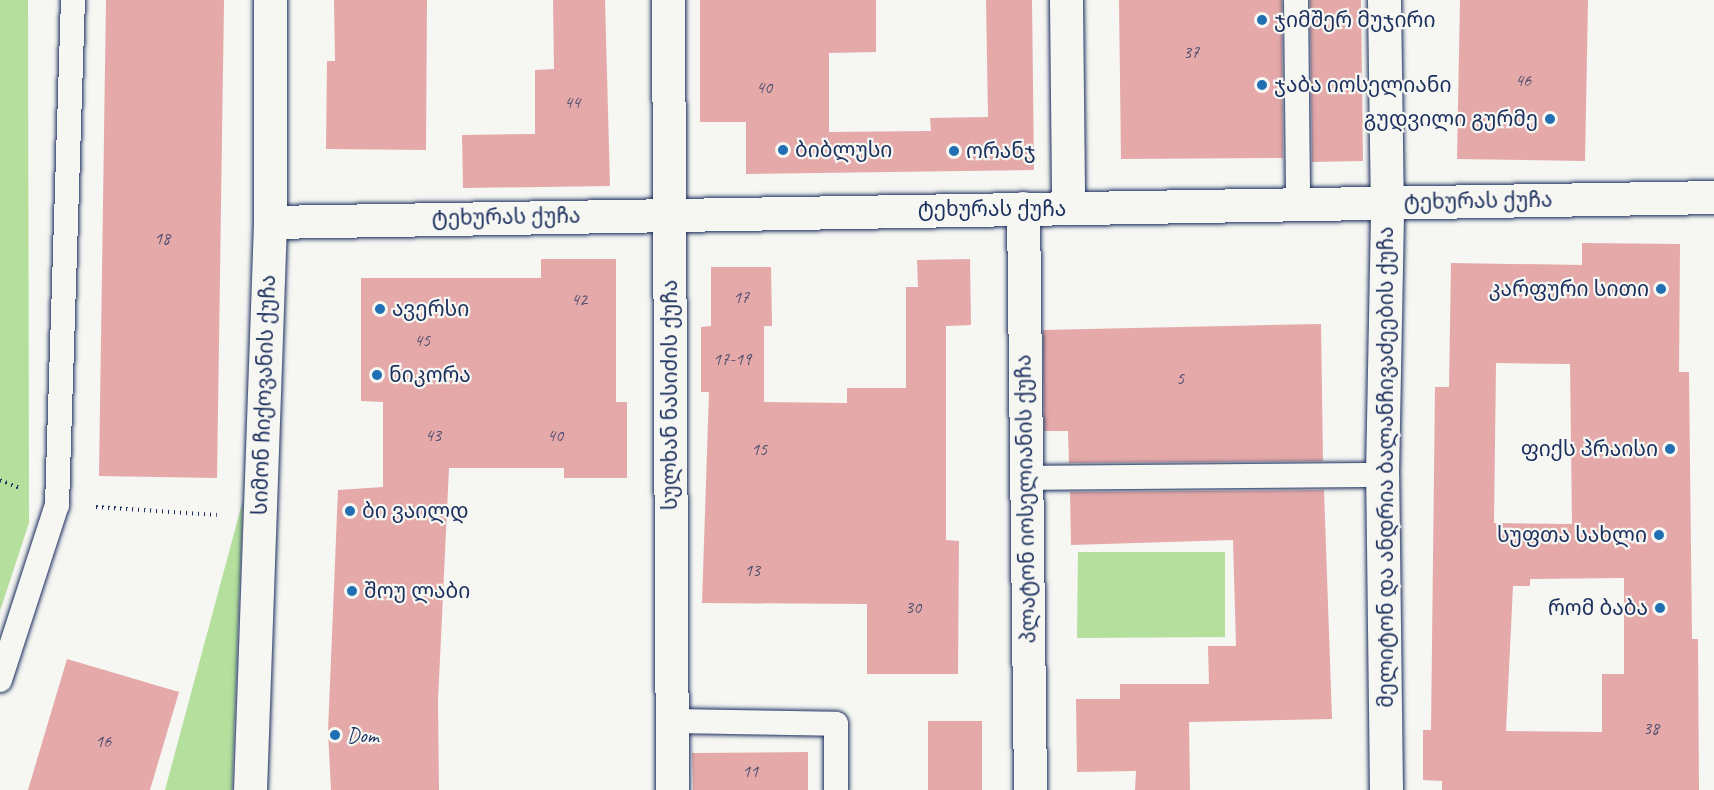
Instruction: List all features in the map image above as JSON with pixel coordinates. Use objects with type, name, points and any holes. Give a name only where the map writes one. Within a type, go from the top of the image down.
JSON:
[{"type":"street","name":"სიმონ ჩიქოვანის ქუჩა","points":[[250,790],[270,222],[270,0]]},
{"type":"street","name":"სულხან ნასიძის ქუჩა","points":[[668,0],[672,790]]},
{"type":"street","points":[[1066,0],[1068,208]]},
{"type":"street","name":"მელიტონ და ანდრია ბალანჩივაძეების ქუჩა","points":[[1384,0],[1387,203],[1382,475],[1386,790]]},
{"type":"street","name":"ტეხურას ქუჩა","points":[[270,222],[1714,197]]},
{"type":"street","name":"პლატონ იოსელიანის ქუჩა","points":[[1023,208],[1030,790]]},
{"type":"lane","points":[[0,680],[57,505],[73,0]]},
{"type":"lane","points":[[1296,0],[1298,204]]},
{"type":"lane","points":[[1026,478],[1382,475]]},
{"type":"lane","points":[[672,721],[836,724],[836,790]]},
{"type":"path","points":[[0,480],[57,505],[260,517]]},
{"type":"green space","points":[[0,0],[28,0],[29,523],[0,611]]},
{"type":"green space","points":[[243,500],[232,790],[165,790]]},
{"type":"green space","points":[[1078,552],[1225,552],[1225,637],[1077,638]]},
{"type":"building","points":[[106,0],[224,0],[217,478],[99,476]]},
{"type":"building","points":[[334,0],[427,0],[426,150],[326,149],[327,61],[335,61]]},
{"type":"building","points":[[553,0],[605,0],[610,186],[463,188],[462,135],[535,134],[535,70],[554,69]]},
{"type":"building","points":[[700,0],[876,0],[876,52],[829,53],[829,132],[931,131],[930,118],[988,117],[986,0],[1032,0],[1034,170],[746,174],[746,122],[700,122]]},
{"type":"building","points":[[1119,0],[1282,0],[1283,158],[1121,159]]},
{"type":"building","points":[[1310,0],[1361,0],[1363,161],[1312,162]]},
{"type":"building","points":[[1460,0],[1588,0],[1585,161],[1457,159]]},
{"type":"building","points":[[1582,243],[1680,244],[1679,372],[1689,372],[1692,639],[1698,639],[1699,790],[1442,790],[1442,781],[1423,780],[1423,730],[1431,730],[1435,387],[1449,387],[1451,263],[1582,265]],"holes":[[[1496,363],[1570,364],[1572,524],[1494,523]],[[1624,578],[1624,674],[1602,674],[1602,732],[1506,731],[1513,586],[1530,586],[1530,579]]]},
{"type":"building","points":[[541,259],[616,259],[616,402],[627,402],[627,478],[564,478],[564,468],[449,468],[438,701],[439,790],[331,790],[328,731],[338,490],[383,487],[383,402],[361,401],[361,278],[541,278]]},
{"type":"building","points":[[970,259],[971,325],[946,326],[946,540],[959,541],[958,674],[867,674],[867,604],[702,603],[709,392],[701,392],[701,327],[711,326],[711,267],[771,267],[772,326],[764,326],[764,402],[847,403],[847,388],[906,388],[906,287],[918,287],[917,260]]},
{"type":"building","points":[[1321,324],[1323,461],[1069,463],[1068,431],[1044,431],[1043,330]]},
{"type":"building","points":[[1324,490],[1332,719],[1189,722],[1190,790],[1135,790],[1136,771],[1077,772],[1076,699],[1120,699],[1120,684],[1209,684],[1208,646],[1236,646],[1233,540],[1071,545],[1070,492]]},
{"type":"building","points":[[67,659],[179,692],[150,790],[28,790]]},
{"type":"building","points":[[928,721],[982,721],[982,790],[928,790]]},
{"type":"building","points":[[808,752],[808,790],[693,790],[692,753]]},
{"type":"place","name":"ჯიმშერ მუჯირი","points":[[1262,20]]},
{"type":"place","name":"ჯაბა იოსელიანი","points":[[1262,85]]},
{"type":"place","name":"გუდვილი გურმე","points":[[1550,119]]},
{"type":"place","name":"ბიბლუსი","points":[[783,150]]},
{"type":"place","name":"ორანჯ","points":[[954,151]]},
{"type":"place","name":"კარფური სითი","points":[[1661,289]]},
{"type":"place","name":"ავერსი","points":[[380,309]]},
{"type":"place","name":"ნიკორა","points":[[377,375]]},
{"type":"place","name":"ფიქს პრაისი","points":[[1670,449]]},
{"type":"place","name":"ბი ვაილდ","points":[[350,511]]},
{"type":"place","name":"სუფთა სახლი","points":[[1659,535]]},
{"type":"place","name":"შოუ ლაბი","points":[[352,591]]},
{"type":"place","name":"რომ ბაბა","points":[[1660,608]]},
{"type":"place","name":"Dom","points":[[335,735]]}]
